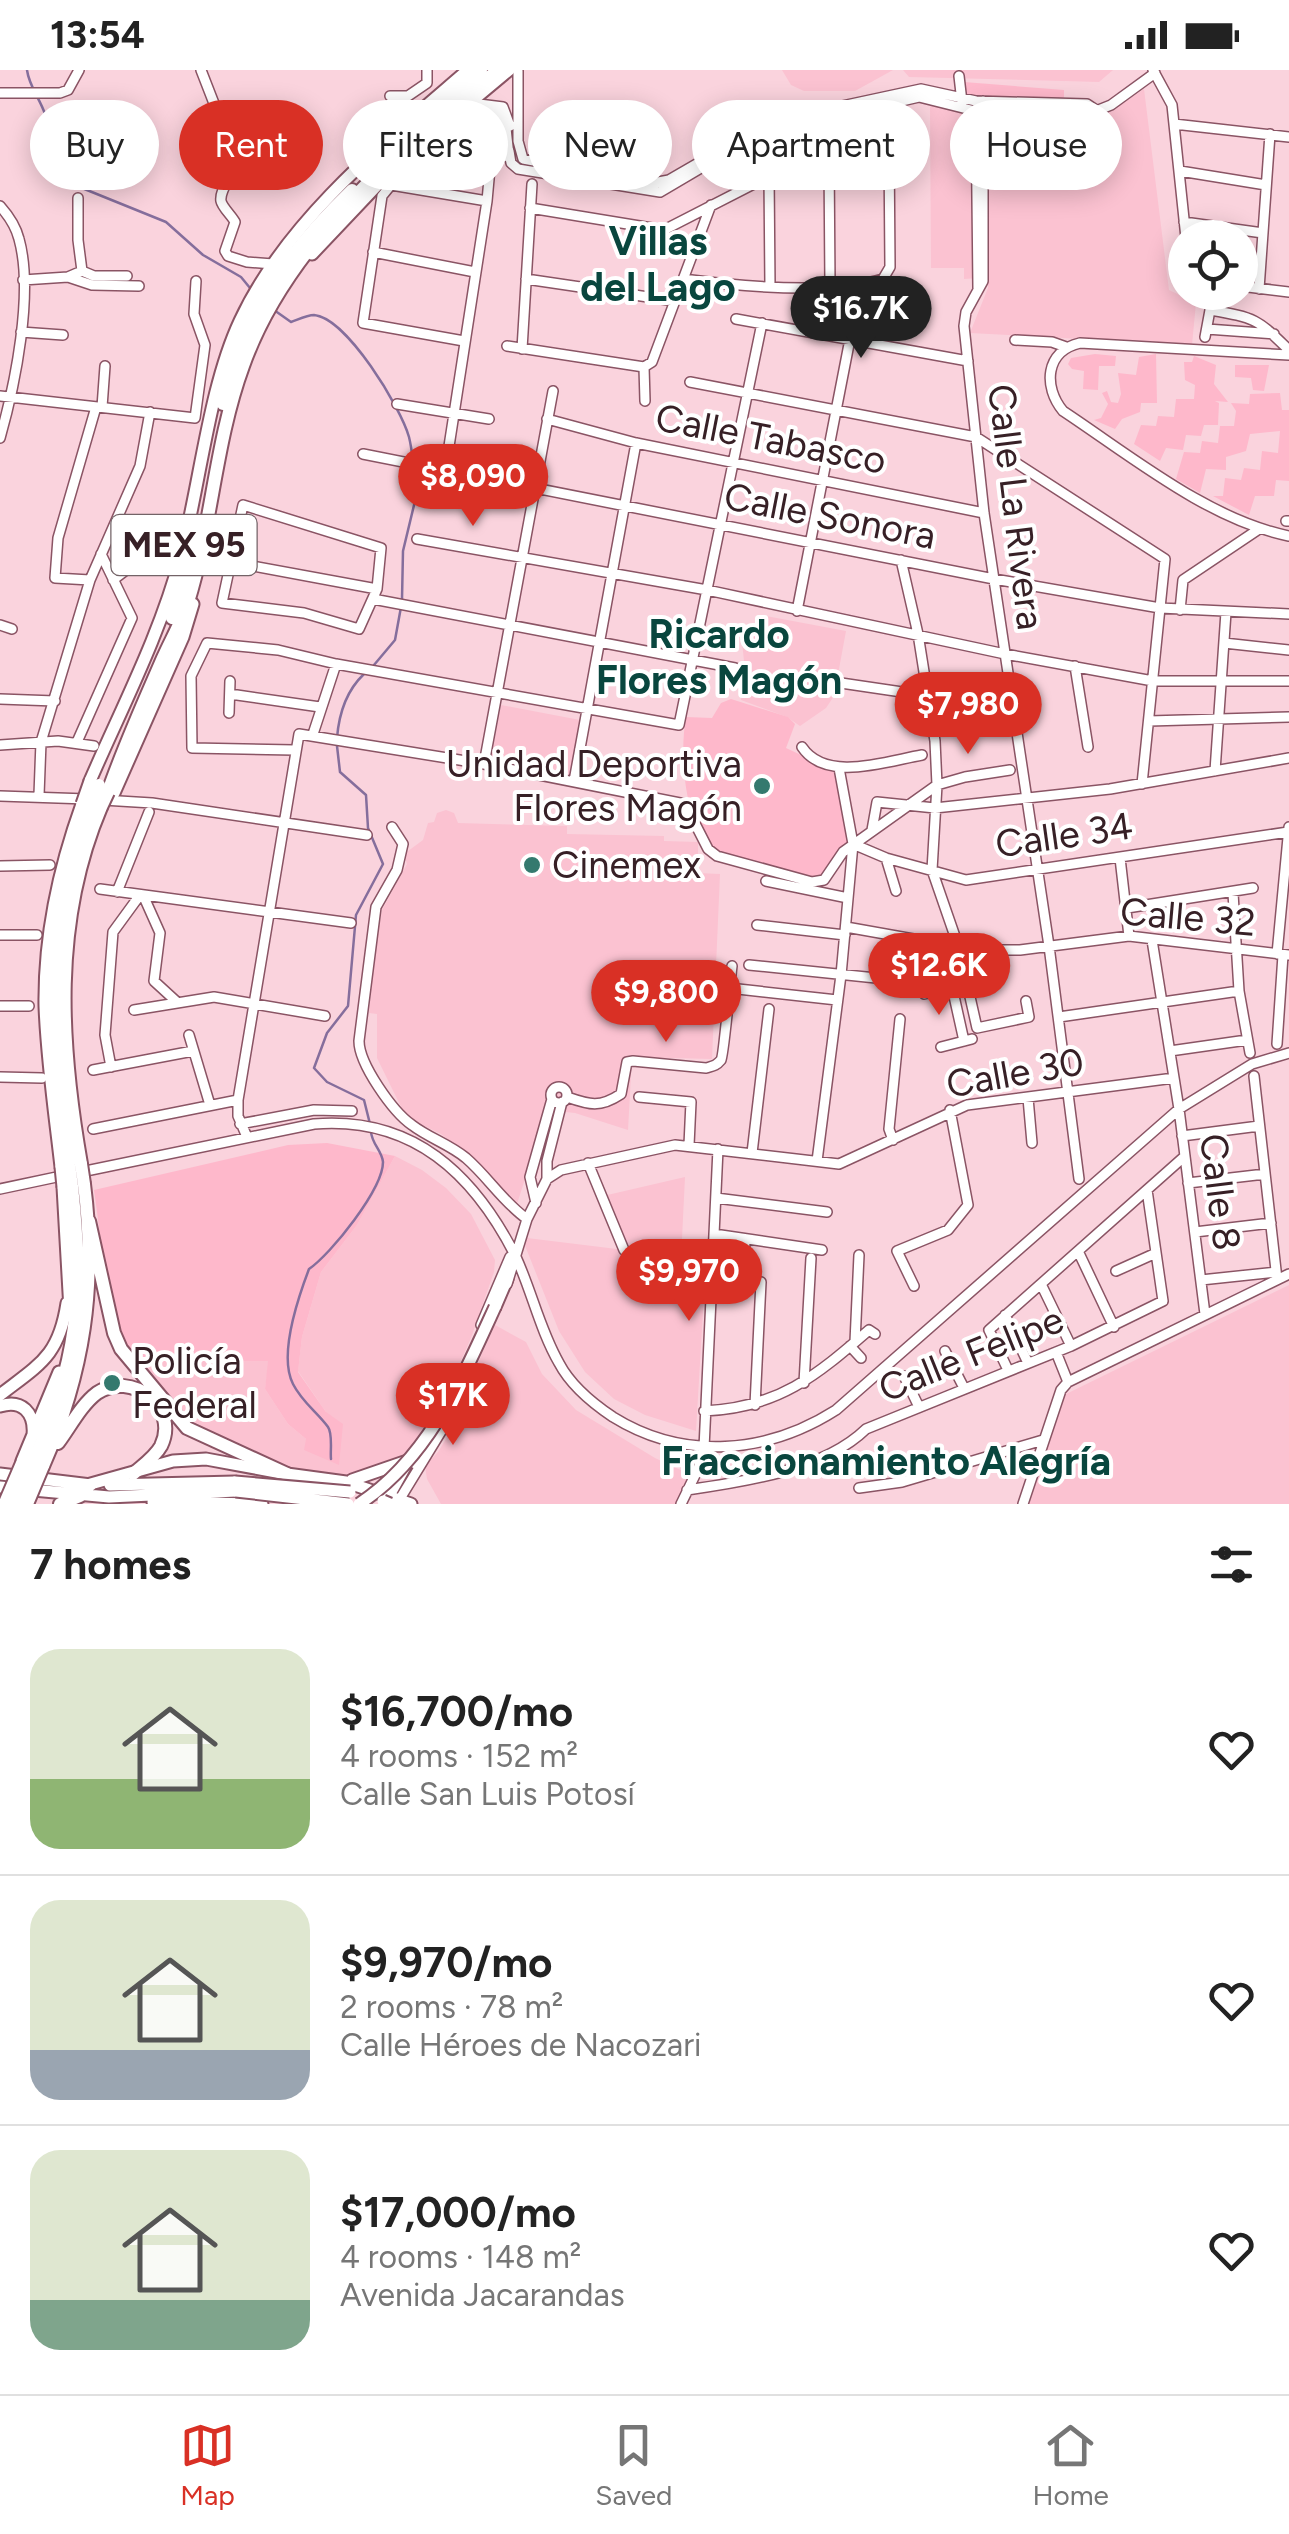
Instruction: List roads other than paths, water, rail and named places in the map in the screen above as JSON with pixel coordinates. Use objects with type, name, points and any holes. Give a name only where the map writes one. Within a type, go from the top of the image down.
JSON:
[{"type":"highway","name":"MEX 95","points":[[15,1504],[59,1400],[74,1339],[79,1279],[65,1037],[66,942],[95,806],[187,604],[234,391],[266,300],[300,242],[389,149],[480,70]]},
{"type":"highway","name":"MEX 95","points":[[266,300],[396,155],[498,70]]},
{"type":"highway","name":"MEX 95","points":[[27,1504],[30,1463],[68,1403],[84,1340],[89,1221],[73,1186]]},
{"type":"highway","points":[[89,1221],[121,1350],[187,1428],[287,1474]]},
{"type":"highway","points":[[30,1463],[95,1394],[127,1385],[150,1396],[164,1430],[162,1445],[133,1474]]},
{"type":"highway","points":[[60,1504],[83,1491]]},
{"type":"main road","points":[[438,88],[460,70]]},
{"type":"main road","name":"MEX 95","points":[[266,300],[272,264],[292,236],[383,144],[468,70]]},
{"type":"main road","name":"MEX 95","points":[[472,100],[509,70]]},
{"type":"main road","points":[[484,100],[519,70]]},
{"type":"main road","name":"MEX 95","points":[[70,1165],[48,1040],[47,953],[56,894],[103,788],[180,559],[228,352],[266,300],[374,190]]},
{"type":"main road","name":"MEX 95","points":[[4,1504],[30,1463],[32,1437],[61,1366],[69,1324],[73,1186]]},
{"type":"main road","points":[[0,1394],[50,1354],[60,1339],[70,1279]]},
{"type":"main road","points":[[360,1504],[388,1480],[432,1429],[458,1386],[508,1279]]},
{"type":"main road","points":[[0,1406],[18,1404],[25,1408],[34,1426],[32,1437]]},
{"type":"main road","points":[[83,1491],[173,1461],[206,1458],[346,1482],[395,1502]]},
{"type":"main road","points":[[346,1482],[414,1462]]},
{"type":"main road","points":[[376,1473],[395,1502]]},
{"type":"main road","points":[[287,1474],[298,1488],[292,1504]]},
{"type":"main road","points":[[2,1477],[83,1491],[271,1483],[350,1492],[395,1502]]},
{"type":"main road","points":[[110,1491],[262,1504]]},
{"type":"main road","points":[[110,1491],[122,1504]]},
{"type":"main road","points":[[164,1498],[272,1493],[350,1504]]},
{"type":"street","points":[[0,93],[68,90],[79,70]]},
{"type":"street","points":[[200,70],[236,160],[235,171],[221,196],[235,222],[225,251],[228,256],[247,262],[272,264]]},
{"type":"street","points":[[390,96],[408,96],[427,83],[427,70]]},
{"type":"street","points":[[519,70],[514,141],[508,156],[518,169],[528,170]]},
{"type":"street","points":[[1133,89],[1138,82],[1136,70]]},
{"type":"street","points":[[1118,100],[1153,73],[1167,92],[1184,220]]},
{"type":"street","points":[[959,76],[962,100]]},
{"type":"street","points":[[883,100],[921,90],[950,100]]},
{"type":"street","points":[[508,115],[514,141],[528,160]]},
{"type":"street","points":[[1174,124],[1289,137]]},
{"type":"street","points":[[1270,134],[1259,288],[1289,292]]},
{"type":"street","points":[[1180,171],[1266,185]]},
{"type":"street","points":[[464,341],[362,323],[372,252],[382,196],[391,185],[487,201]]},
{"type":"street","points":[[444,472],[488,190]]},
{"type":"street","points":[[522,349],[532,190]]},
{"type":"street","points":[[530,208],[664,230],[740,190]]},
{"type":"street","points":[[770,286],[773,190]]},
{"type":"street","points":[[829,190],[830,285]]},
{"type":"street","points":[[683,279],[745,287],[883,279],[890,267],[893,190]]},
{"type":"street","name":"Calle La Rivera","points":[[980,190],[978,288],[964,320],[968,361],[984,513],[1049,946],[1078,1178]]},
{"type":"street","points":[[78,198],[82,272]]},
{"type":"street","points":[[507,346],[644,367],[652,362],[712,204]]},
{"type":"street","points":[[0,206],[19,236],[23,280],[20,332],[0,438]]},
{"type":"street","points":[[1258,232],[1263,233]]},
{"type":"street","points":[[372,252],[475,272]]},
{"type":"street","points":[[23,280],[68,277],[82,272],[128,276]]},
{"type":"street","points":[[68,277],[92,285],[139,286]]},
{"type":"street","points":[[526,279],[675,301]]},
{"type":"street","points":[[6,397],[195,418],[205,344],[194,314],[196,281]]},
{"type":"street","points":[[1274,334],[1206,333],[1210,310],[1252,317],[1274,334],[1289,352]]},
{"type":"street","points":[[736,319],[968,361]]},
{"type":"street","points":[[294,750],[192,748],[191,676],[207,643],[278,650],[336,664],[679,725],[762,323]]},
{"type":"street","points":[[20,332],[63,335]]},
{"type":"street","points":[[797,611],[850,340]]},
{"type":"street","name":"Calle La Rivera","points":[[1015,340],[1052,342],[1066,347],[1080,343],[1289,352]]},
{"type":"street","points":[[1066,347],[1050,371],[1053,399],[1063,411],[1237,522],[1289,536]]},
{"type":"street","points":[[90,580],[55,578],[58,538],[99,407],[105,366]]},
{"type":"street","points":[[644,367],[645,401]]},
{"type":"street","points":[[690,382],[976,437],[1165,559],[1142,784]]},
{"type":"street","points":[[484,764],[553,391]]},
{"type":"street","points":[[397,404],[489,419]]},
{"type":"street","points":[[39,796],[41,742],[90,580],[140,466],[150,412]]},
{"type":"street","name":"Calle Tabasco","points":[[548,419],[636,443],[984,513]]},
{"type":"street","points":[[574,781],[636,443]]},
{"type":"street","name":"Calle Sonora","points":[[363,454],[994,579],[1160,608],[1289,614]]},
{"type":"street","points":[[244,505],[381,548],[375,594],[359,629],[304,614],[222,602],[231,562],[244,505]]},
{"type":"street","points":[[1180,610],[1183,580],[1259,529]]},
{"type":"street","points":[[417,539],[707,590],[1005,654],[1153,681],[1289,681]]},
{"type":"street","points":[[77,742],[132,618],[101,554]]},
{"type":"street","points":[[113,580],[146,554]]},
{"type":"street","points":[[901,560],[929,696],[937,785],[932,870],[958,948],[978,1028],[1029,1017],[1026,1001]]},
{"type":"street","points":[[231,562],[375,594],[402,605],[735,668]]},
{"type":"street","points":[[1215,771],[1226,612]]},
{"type":"street","points":[[0,625],[12,629]]},
{"type":"street","points":[[1224,642],[1289,650]]},
{"type":"street","points":[[308,734],[336,664]]},
{"type":"street","points":[[1074,666],[1088,747]]},
{"type":"street","points":[[229,714],[230,681]]},
{"type":"street","points":[[841,683],[929,696]]},
{"type":"street","points":[[230,694],[320,708]]},
{"type":"street","points":[[0,699],[55,701]]},
{"type":"street","points":[[1148,722],[1289,717]]},
{"type":"street","points":[[247,1137],[240,1124],[238,1100],[296,739],[308,734],[338,739],[685,804],[708,849],[717,856],[803,880],[824,880],[843,852],[937,785],[965,776],[1010,770]]},
{"type":"street","points":[[0,745],[77,742],[94,746]]},
{"type":"street","points":[[802,747],[814,761],[839,768],[922,755]]},
{"type":"street","points":[[872,830],[876,802],[935,808],[1142,784],[1289,758]]},
{"type":"street","points":[[817,1162],[853,844],[839,768]]},
{"type":"street","points":[[0,796],[152,803],[367,836]]},
{"type":"street","points":[[116,892],[149,812]]},
{"type":"street","points":[[392,826],[403,844],[397,870],[376,907],[359,1041],[361,1058],[395,1110],[412,1126],[465,1157],[527,1219]]},
{"type":"street","points":[[1277,1044],[1284,1028],[1289,829]]},
{"type":"street","name":"Calle 34","points":[[853,844],[886,858],[966,880],[1289,829]]},
{"type":"street","points":[[886,858],[896,892]]},
{"type":"street","points":[[1120,858],[1129,936]]},
{"type":"street","points":[[0,866],[50,865]]},
{"type":"street","points":[[766,881],[848,898]]},
{"type":"street","points":[[1127,908],[1253,888]]},
{"type":"street","points":[[100,890],[351,923]]},
{"type":"street","points":[[1233,892],[1239,992],[1250,1053]]},
{"type":"street","points":[[142,895],[160,933],[154,981],[178,1003]]},
{"type":"street","points":[[111,1067],[105,1035],[112,932],[142,895]]},
{"type":"street","name":"Calle 32","points":[[757,925],[845,931],[997,952],[1129,936],[1283,954]]},
{"type":"street","points":[[0,935],[37,934]]},
{"type":"street","name":"Calle 8","points":[[1152,940],[1179,1109],[1205,1314]]},
{"type":"street","points":[[935,961],[968,1040],[941,1047]]},
{"type":"street","points":[[749,965],[906,981]]},
{"type":"street","points":[[560,1099],[604,1106],[621,1094],[627,1062],[714,1066],[724,1053],[723,1024],[732,966]]},
{"type":"street","points":[[924,994],[967,984]]},
{"type":"street","points":[[196,987],[205,998]]},
{"type":"street","points":[[729,988],[838,1000]]},
{"type":"street","points":[[1059,1017],[1239,992]]},
{"type":"street","points":[[134,1010],[205,998],[325,1016]]},
{"type":"street","points":[[0,1006],[30,1006]]},
{"type":"street","points":[[752,1153],[769,1008]]},
{"type":"street","points":[[893,1140],[888,1129],[900,1019]]},
{"type":"street","points":[[189,1035],[210,1105]]},
{"type":"street","points":[[1170,1051],[1247,1040]]},
{"type":"street","points":[[94,1070],[193,1051]]},
{"type":"street","points":[[0,1188],[314,1124],[382,1130],[416,1143],[468,1182],[494,1214],[516,1253],[559,1364],[585,1396],[640,1432],[684,1446],[753,1444],[795,1433],[836,1410],[1179,1109],[1252,1064],[1289,1052]]},
{"type":"street","points":[[1254,1076],[1277,1276]]},
{"type":"street","points":[[0,1077],[42,1078]]},
{"type":"street","name":"Calle 30","points":[[547,1179],[561,1170],[675,1145],[847,1163],[966,1104],[1174,1078]]},
{"type":"street","points":[[639,1097],[692,1102],[689,1145]]},
{"type":"street","points":[[1028,1098],[1032,1142]]},
{"type":"street","points":[[536,1204],[530,1177],[560,1099]]},
{"type":"street","points":[[395,1502],[503,1298],[527,1219],[547,1179],[560,1099]]},
{"type":"street","points":[[92,1129],[238,1100]]},
{"type":"street","points":[[240,1124],[314,1110],[352,1111]]},
{"type":"street","points":[[914,1286],[897,1251],[948,1230],[968,1206],[950,1110]]},
{"type":"street","points":[[1182,1136],[1259,1126]]},
{"type":"street","points":[[681,1504],[704,1448],[718,1148]]},
{"type":"street","points":[[1008,1370],[989,1330],[1185,1156]]},
{"type":"street","points":[[588,1163],[624,1250]]},
{"type":"street","points":[[1188,1184],[1265,1174]]},
{"type":"street","points":[[1116,1271],[1156,1254],[1147,1190]]},
{"type":"street","points":[[716,1198],[828,1212]]},
{"type":"street","points":[[1194,1232],[1271,1223]]},
{"type":"street","points":[[714,1234],[822,1250]]},
{"type":"street","points":[[744,1266],[745,1238]]},
{"type":"street","points":[[1078,1251],[1114,1326]]},
{"type":"street","points":[[442,1419],[516,1253]]},
{"type":"street","name":"Calle Felipe","points":[[687,1490],[757,1479],[840,1450],[866,1429],[1071,1346],[1163,1302],[1156,1254]]},
{"type":"street","points":[[860,1255],[853,1344],[860,1358]]},
{"type":"street","points":[[804,1383],[812,1258]]},
{"type":"street","points":[[1200,1280],[1289,1274]]},
{"type":"street","points":[[1024,1504],[1068,1382],[1277,1276]]},
{"type":"street","points":[[755,1405],[761,1282]]},
{"type":"street","points":[[1041,1284],[1071,1346]]},
{"type":"street","points":[[1004,1316],[1028,1363]]},
{"type":"street","points":[[704,1411],[755,1405],[804,1383],[869,1330],[875,1334]]},
{"type":"street","points":[[945,1351],[964,1388]]},
{"type":"street","points":[[1056,1352],[1068,1382]]},
{"type":"street","points":[[904,1376],[920,1407]]},
{"type":"street","points":[[860,1488],[902,1482],[1044,1440]]},
{"type":"waterway","points":[[27,70],[58,161],[77,186],[166,222],[203,255],[241,277],[250,288]]},
{"type":"waterway","points":[[274,310],[291,322],[314,315],[342,331],[371,366],[395,406],[409,437],[413,461]]},
{"type":"waterway","points":[[402,599],[403,551],[415,501],[413,469]]},
{"type":"waterway","points":[[374,665],[395,640],[401,607]]},
{"type":"waterway","points":[[337,738],[344,703],[364,674]]},
{"type":"waterway","points":[[337,746],[340,772],[366,795],[368,828],[383,864],[356,915],[348,1006],[327,1033],[314,1068],[327,1082],[364,1100],[370,1124]]},
{"type":"waterway","points":[[331,1459],[328,1427],[293,1384],[289,1343],[309,1269],[354,1220],[381,1174],[383,1162],[371,1132]]},
{"type":"place","name":"Unidad Deportiva Flores Magón","points":[[762,786]]},
{"type":"place","name":"Cinemex","points":[[532,865]]},
{"type":"place","name":"Policía Federal","points":[[112,1383]]},
{"type":"district","name":"Villas del Lago","points":[[658,264]]},
{"type":"district","name":"Ricardo Flores Magón","points":[[719,657]]},
{"type":"district","name":"Fraccionamiento Alegría","points":[[886,1461]]}]
